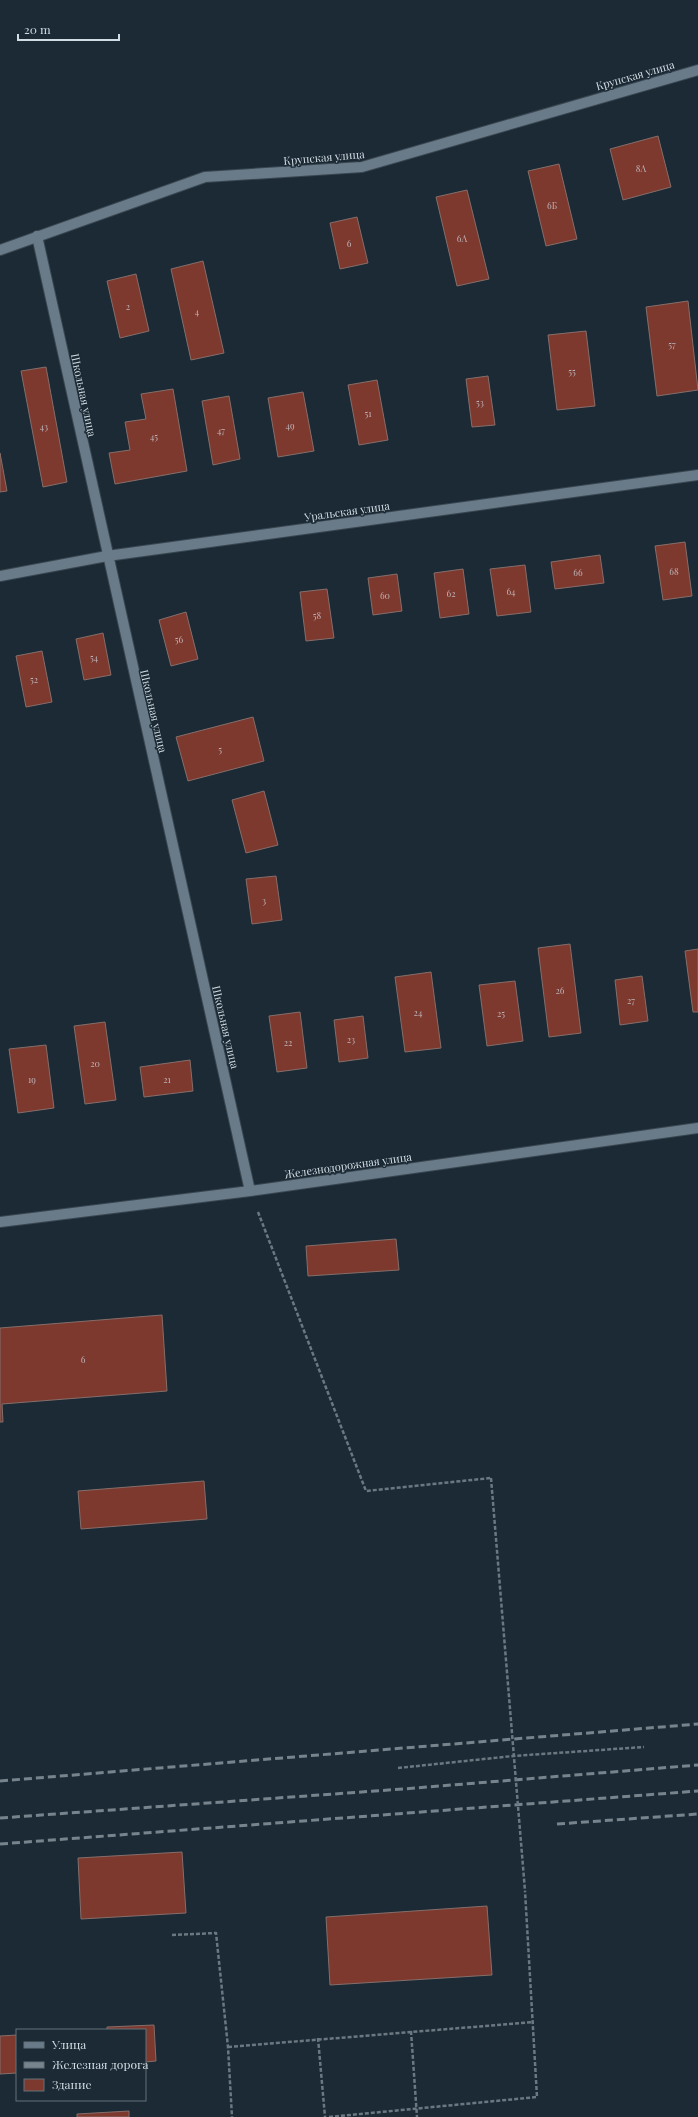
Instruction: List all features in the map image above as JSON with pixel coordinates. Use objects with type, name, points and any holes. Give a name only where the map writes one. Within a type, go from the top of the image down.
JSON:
[{"type":"street","name":"Крупская улица","points":[[0,250],[205,177],[362,167],[698,70]]},
{"type":"street","name":"Школьная улица","points":[[37,236],[107,556],[250,1191]]},
{"type":"street","name":"Уральская улица","points":[[0,576],[107,556],[698,475]]},
{"type":"street","name":"Железнодорожная улица","points":[[0,1222],[250,1191],[698,1128]]},
{"type":"path","points":[[250,1191],[366,1491],[491,1478],[525,1890],[530,1991],[534,2022],[537,2097],[329,2117]]},
{"type":"path","points":[[398,1768],[513,1756],[644,1747]]},
{"type":"path","points":[[172,1935],[216,1933],[228,2047],[232,2117]]},
{"type":"path","points":[[228,2047],[318,2038],[534,2022]]},
{"type":"path","points":[[412,2031],[417,2117]]},
{"type":"path","points":[[318,2038],[325,2117]]},
{"type":"building","points":[[658,136],[671,187],[623,200],[610,149]]},
{"type":"building","points":[[559,164],[577,239],[546,246],[528,171]]},
{"type":"building","points":[[467,190],[489,279],[457,286],[436,197]]},
{"type":"building","points":[[357,217],[368,263],[340,269],[330,223]]},
{"type":"building","points":[[203,261],[224,353],[191,360],[171,269]]},
{"type":"building","points":[[136,274],[149,331],[120,338],[107,281]]},
{"type":"building","points":[[688,301],[698,390],[657,396],[646,307]]},
{"type":"building","points":[[586,331],[595,406],[557,410],[548,335]]},
{"type":"building","points":[[46,367],[67,482],[43,487],[21,371]]},
{"type":"building","points":[[488,376],[495,425],[472,427],[466,379]]},
{"type":"building","points":[[377,380],[388,440],[359,445],[348,385]]},
{"type":"building","points":[[173,389],[187,471],[115,484],[109,453],[130,450],[125,422],[146,419],[141,394]]},
{"type":"building","points":[[303,392],[314,451],[278,457],[268,398]]},
{"type":"building","points":[[229,396],[240,459],[213,465],[202,401]]},
{"type":"building","points":[[0,453],[7,491],[0,492]]},
{"type":"building","points":[[685,542],[692,596],[663,600],[655,546]]},
{"type":"building","points":[[600,555],[604,583],[555,589],[551,562]]},
{"type":"building","points":[[525,565],[531,612],[497,616],[490,569]]},
{"type":"building","points":[[463,569],[469,614],[440,618],[434,573]]},
{"type":"building","points":[[397,574],[402,611],[373,615],[368,578]]},
{"type":"building","points":[[327,589],[334,638],[306,641],[300,592]]},
{"type":"building","points":[[186,612],[198,659],[171,666],[159,620]]},
{"type":"building","points":[[103,633],[111,675],[84,680],[76,639]]},
{"type":"building","points":[[42,651],[52,702],[26,707],[16,656]]},
{"type":"building","points":[[253,717],[264,761],[188,781],[176,737]]},
{"type":"building","points":[[264,791],[278,845],[246,853],[232,800]]},
{"type":"building","points":[[276,876],[282,920],[252,924],[246,879]]},
{"type":"building","points":[[570,944],[581,1033],[549,1037],[538,948]]},
{"type":"building","points":[[698,949],[698,1012],[693,1012],[685,951]]},
{"type":"building","points":[[431,972],[441,1048],[405,1052],[395,977]]},
{"type":"building","points":[[642,976],[648,1021],[620,1025],[615,980]]},
{"type":"building","points":[[515,981],[523,1041],[487,1046],[479,985]]},
{"type":"building","points":[[300,1012],[307,1068],[277,1072],[269,1016]]},
{"type":"building","points":[[363,1016],[368,1058],[339,1062],[334,1020]]},
{"type":"building","points":[[105,1022],[116,1100],[85,1104],[74,1026]]},
{"type":"building","points":[[46,1045],[54,1108],[18,1113],[9,1049]]},
{"type":"building","points":[[190,1060],[193,1091],[144,1097],[140,1067]]},
{"type":"building","points":[[396,1239],[399,1270],[308,1276],[306,1246]]},
{"type":"building","points":[[162,1315],[167,1391],[2,1404],[3,1422],[0,1422],[0,1328]]},
{"type":"building","points":[[204,1481],[207,1519],[81,1529],[78,1491]]},
{"type":"building","points":[[182,1852],[186,1913],[81,1919],[78,1858]]},
{"type":"building","points":[[487,1906],[492,1975],[330,1985],[326,1917]]},
{"type":"building","points":[[154,2025],[156,2061],[146,2062],[146,2029],[107,2029],[107,2027]]},
{"type":"building","points":[[16,2035],[16,2073],[0,2074],[0,2036]]},
{"type":"building","points":[[129,2111],[129,2117],[77,2117],[77,2114]]},
{"type":"railway","points":[[0,1781],[698,1724]]},
{"type":"railway","points":[[0,1818],[403,1789],[698,1765]]},
{"type":"railway","points":[[0,1844],[698,1791]]},
{"type":"railway","points":[[557,1824],[698,1814]]}]
